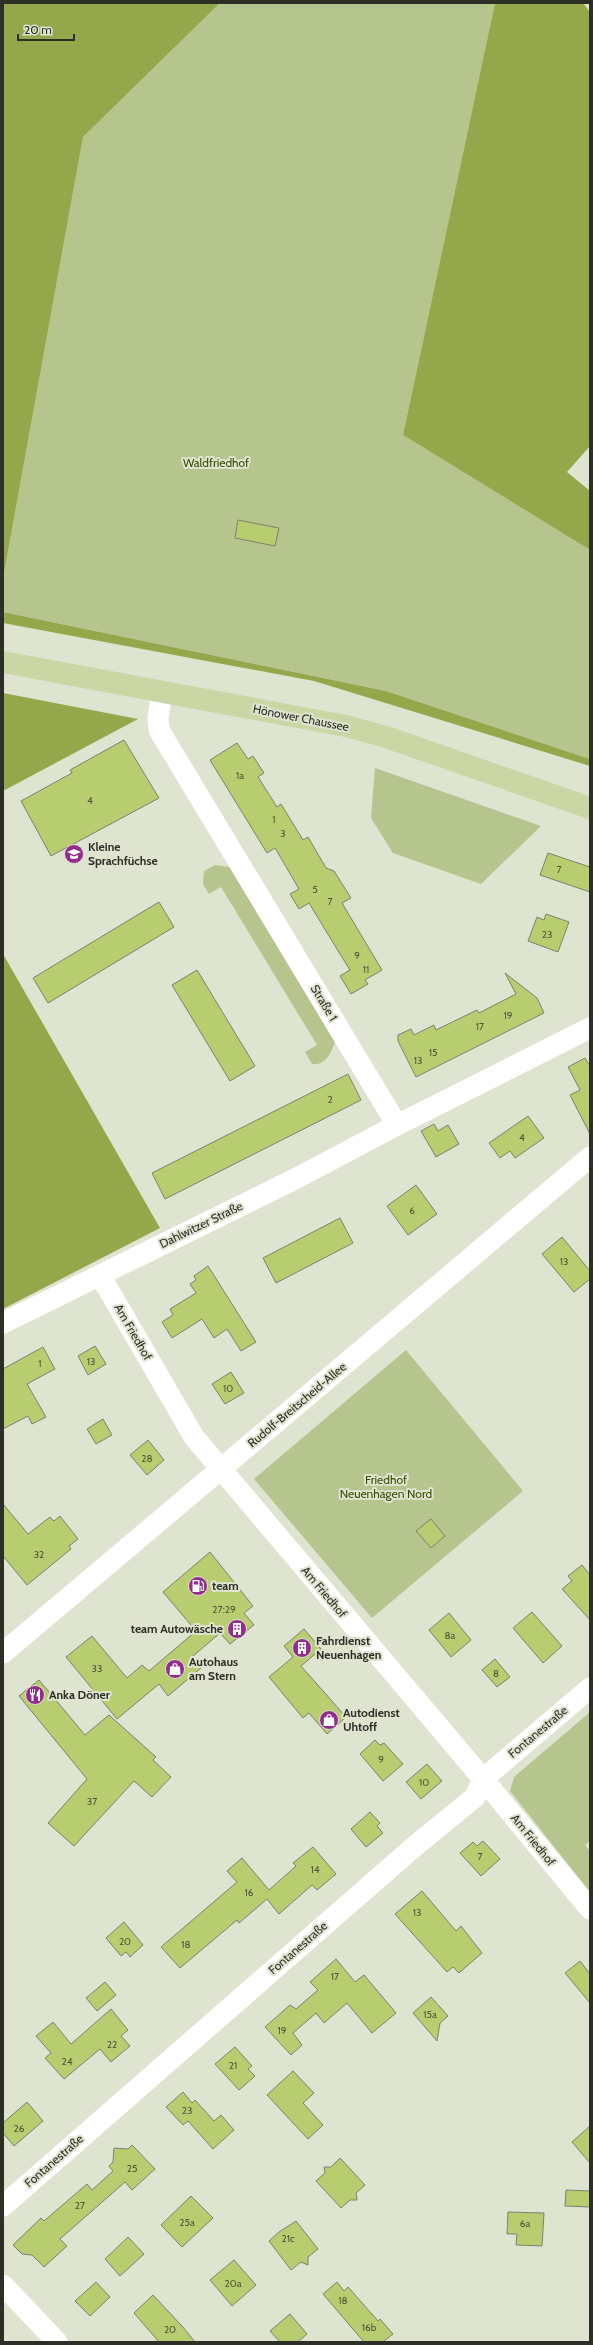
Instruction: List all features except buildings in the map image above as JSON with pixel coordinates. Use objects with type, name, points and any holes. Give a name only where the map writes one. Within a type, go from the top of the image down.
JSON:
[{"type":"main road","name":"Hönower Chaussee","points":[[3,662],[346,726],[380,735],[590,808]]},
{"type":"street","name":"Straße 1","points":[[162,692],[158,718],[159,730],[397,1125]]},
{"type":"street","points":[[397,1125],[590,1028]]},
{"type":"street","name":"Dahlwitzer Straße","points":[[3,1323],[295,1179],[397,1125]]},
{"type":"street","name":"Rudolf-Breitscheid-Allee","points":[[3,1653],[590,1156]]},
{"type":"street","name":"Am Friedhof","points":[[100,1275],[194,1437],[483,1779],[590,1909]]},
{"type":"street","name":"Fontanestraße","points":[[3,2206],[409,1851],[475,1797],[483,1779],[590,1688]]},
{"type":"street","points":[[3,2285],[57,2342]]},
{"type":"green space","points":[[3,3],[220,3],[83,137],[3,579]]},
{"type":"green space","name":"Waldfriedhof","points":[[220,3],[495,3],[403,435],[590,550],[590,759],[386,691],[3,612],[3,579],[83,137]]},
{"type":"green space","points":[[495,3],[583,3],[590,12],[590,446],[567,472],[590,491],[590,550],[403,435]]},
{"type":"green space","points":[[3,612],[386,691],[590,759],[590,766],[314,681],[3,623]]},
{"type":"green space","points":[[3,693],[138,719],[3,791]]},
{"type":"green space","points":[[375,768],[541,826],[481,884],[393,853],[371,818]]},
{"type":"green space","points":[[215,865],[235,868],[337,1036],[329,1055],[322,1062],[312,1064],[305,1052],[317,1045],[221,887],[209,894],[203,884],[204,871]]},
{"type":"green space","points":[[3,954],[160,1228],[3,1309]]},
{"type":"green space","name":"Friedhof Neuenhagen Nord","points":[[406,1350],[523,1491],[372,1618],[254,1479]]},
{"type":"green space","points":[[590,1712],[590,1841],[585,1845],[590,1851],[590,1892],[510,1791],[514,1777]]},
{"type":"place","name":"Kleine Sprachfüchse","points":[[74,854]]},
{"type":"place","name":"team","points":[[198,1586]]},
{"type":"place","name":"team Autowäsche","points":[[237,1629]]},
{"type":"place","name":"Fahrdienst Neuenhagen","points":[[302,1648]]},
{"type":"place","name":"Autohaus am Stern","points":[[175,1669]]},
{"type":"place","name":"Anka Döner","points":[[35,1695]]},
{"type":"place","name":"Autodienst Uhtoff","points":[[329,1720]]}]
